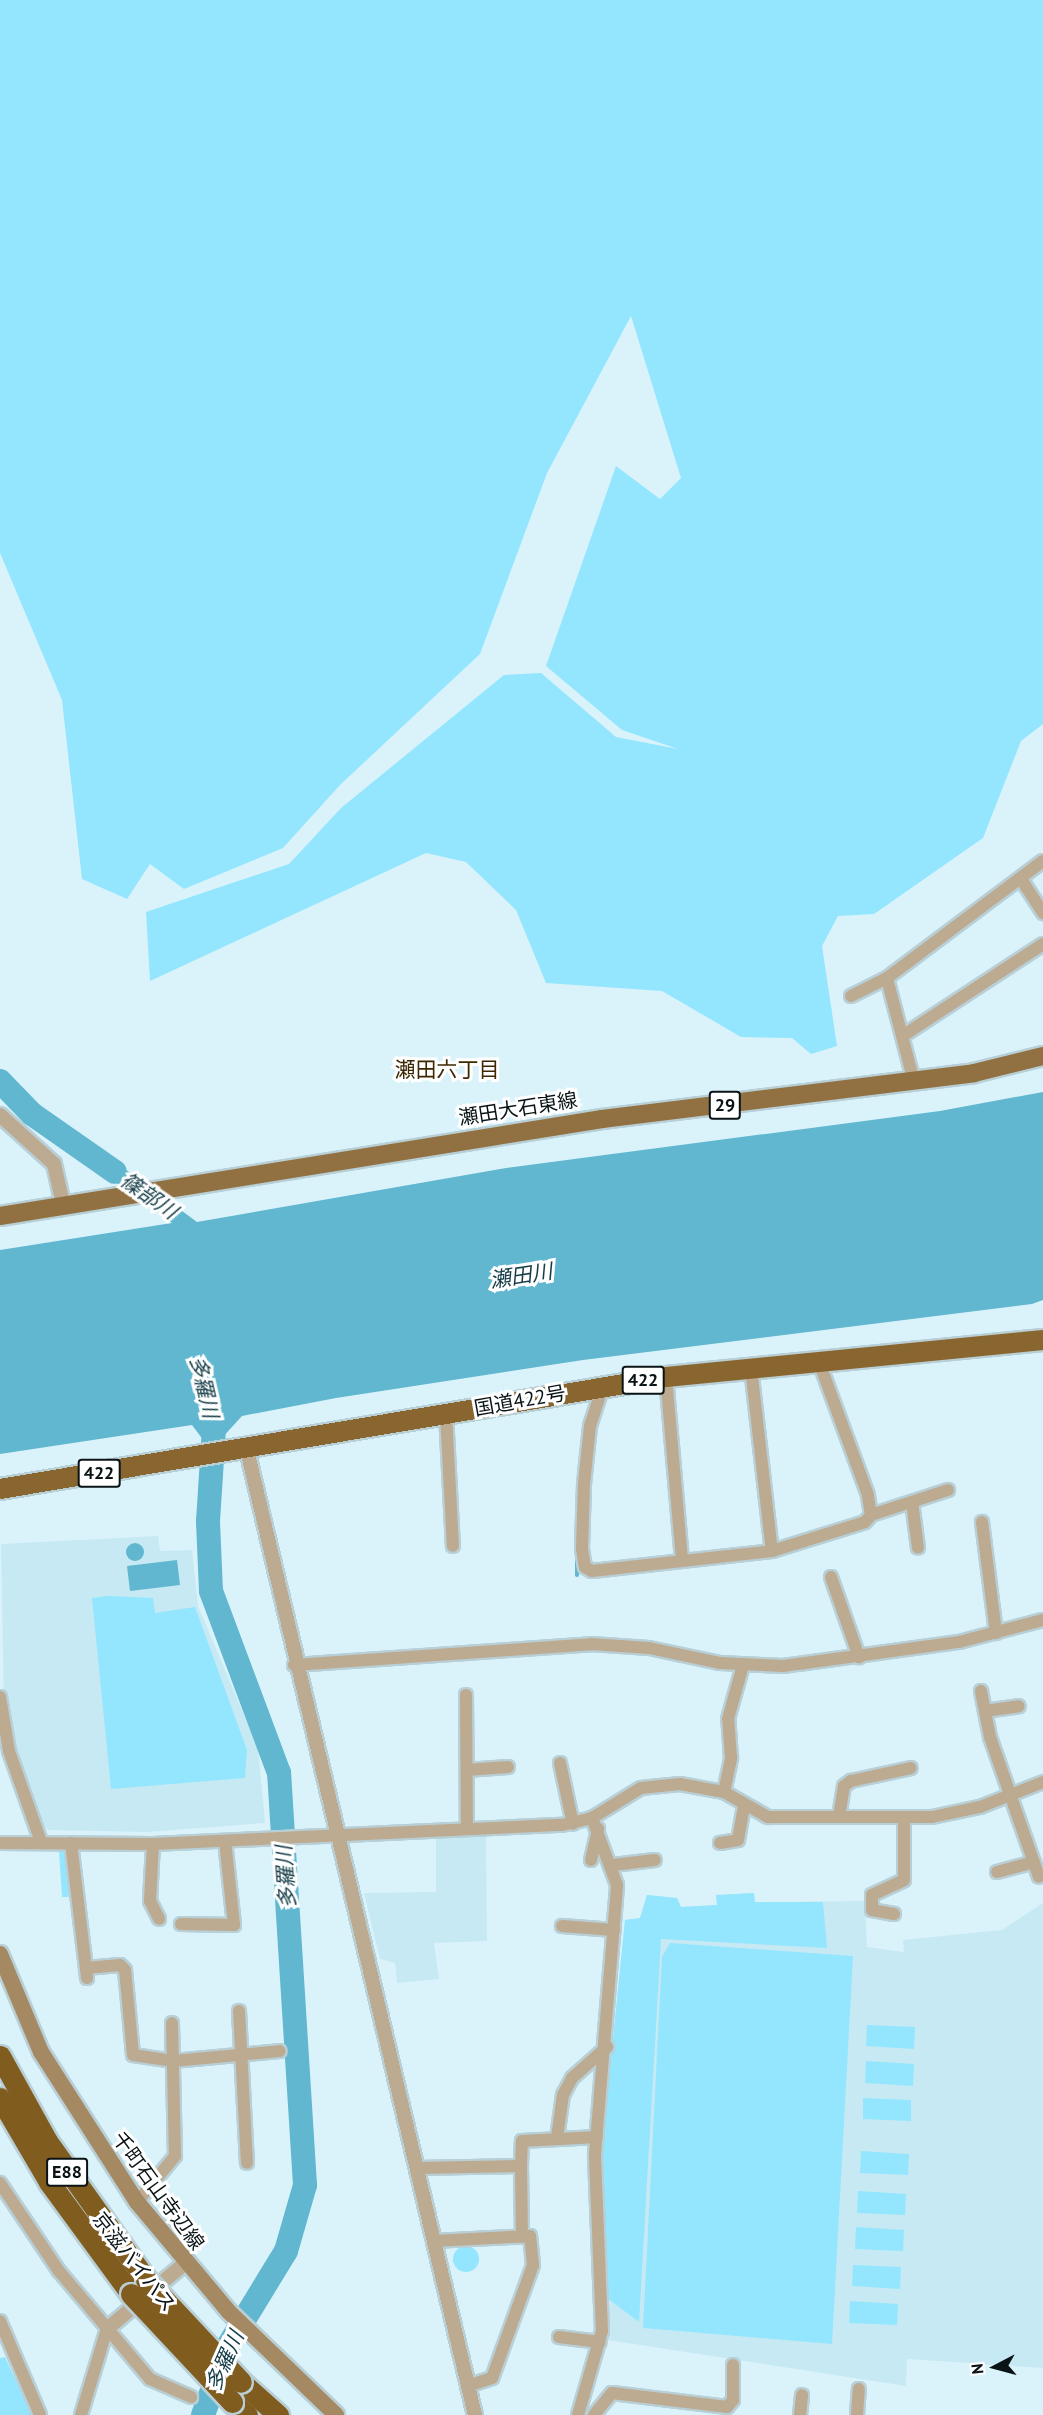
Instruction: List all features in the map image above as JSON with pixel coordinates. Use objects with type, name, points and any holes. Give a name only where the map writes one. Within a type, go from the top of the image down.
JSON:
[{"type":"highway","name":"国道422号","points":[[0,1489],[247,1450],[603,1386],[666,1377],[1043,1340]]},
{"type":"highway","name":"京滋バイパス","points":[[0,2056],[58,2159],[139,2287],[278,2415]]},
{"type":"highway","name":"京滋バイパス","points":[[0,2098],[49,2182],[240,2408]]},
{"type":"main road","name":"瀬田大石東線","points":[[0,1216],[164,1187],[602,1119],[914,1082],[1043,1056]]},
{"type":"main road","name":"千町石山寺辺線","points":[[0,1954],[41,2052],[137,2202],[184,2264],[250,2336],[336,2415]]},
{"type":"street","points":[[851,996],[887,978],[1023,882],[1043,861]]},
{"type":"street","points":[[1023,882],[1043,913]]},
{"type":"street","points":[[904,1035],[1043,944]]},
{"type":"street","points":[[887,978],[904,1035],[914,1082]]},
{"type":"street","points":[[0,1114],[54,1164],[63,1204]]},
{"type":"street","points":[[819,1362],[871,1515]]},
{"type":"street","points":[[751,1368],[772,1551]]},
{"type":"street","points":[[666,1377],[682,1560]]},
{"type":"street","points":[[603,1386],[586,1453],[585,1567],[772,1551],[865,1522],[871,1515],[948,1490]]},
{"type":"street","points":[[446,1414],[453,1546]]},
{"type":"street","points":[[247,1450],[294,1665],[475,2415]]},
{"type":"street","points":[[912,1502],[918,1548]]},
{"type":"street","points":[[982,1522],[996,1633]]},
{"type":"street","points":[[831,1577],[859,1657]]},
{"type":"street","points":[[294,1665],[591,1644],[743,1665],[859,1657],[996,1633],[1043,1620]]},
{"type":"street","points":[[724,1792],[730,1758],[728,1719],[743,1665]]},
{"type":"street","points":[[981,1691],[985,1711],[1039,1876]]},
{"type":"street","points":[[466,1695],[467,1829]]},
{"type":"street","points":[[0,1696],[9,1751],[41,1842]]},
{"type":"street","points":[[985,1711],[1019,1706]]},
{"type":"street","points":[[560,1763],[573,1824]]},
{"type":"street","points":[[467,1770],[508,1767]]},
{"type":"street","points":[[839,1816],[844,1786],[851,1781],[911,1768]]},
{"type":"street","points":[[0,1843],[153,1844],[595,1823],[651,1785],[724,1792],[744,1806],[768,1817],[904,1818],[954,1814],[1043,1782]]},
{"type":"street","points":[[720,1843],[738,1840],[744,1806]]},
{"type":"street","points":[[894,1914],[872,1910],[872,1895],[904,1880],[904,1818]]},
{"type":"street","points":[[591,1860],[595,1823]]},
{"type":"street","points":[[578,2415],[600,2342],[597,2137],[607,2047],[614,1930],[613,1865],[595,1823]]},
{"type":"street","points":[[181,1924],[234,1924],[225,1840]]},
{"type":"street","points":[[71,1843],[86,1973],[120,1965],[133,2055],[173,2061],[280,2051]]},
{"type":"street","points":[[153,1844],[150,1901],[159,1919]]},
{"type":"street","points":[[613,1865],[655,1860]]},
{"type":"street","points":[[997,1872],[1034,1862]]},
{"type":"street","points":[[562,1926],[614,1930]]},
{"type":"street","points":[[239,2011],[247,2163]]},
{"type":"street","points":[[137,2202],[175,2156],[172,2023]]},
{"type":"street","points":[[556,2138],[563,2095],[572,2078],[607,2047]]},
{"type":"street","points":[[522,2237],[522,2141],[597,2137]]},
{"type":"street","points":[[417,2168],[522,2166]]},
{"type":"street","points":[[0,2183],[59,2271],[150,2379],[190,2397]]},
{"type":"street","points":[[434,2241],[530,2236],[533,2265],[492,2378],[468,2386]]},
{"type":"street","points":[[81,2415],[107,2329],[184,2264]]},
{"type":"street","points":[[0,2321],[40,2415]]},
{"type":"street","points":[[560,2337],[600,2342]]},
{"type":"street","points":[[594,2415],[612,2393],[683,2409],[728,2407],[733,2400],[733,2365]]},
{"type":"street","points":[[856,2415],[859,2389]]},
{"type":"street","points":[[800,2415],[802,2396]]},
{"type":"shaded area","points":[[0,0],[1043,0],[1043,724],[1021,741],[983,838],[874,914],[838,916],[822,946],[837,1046],[811,1054],[792,1038],[741,1037],[662,991],[546,983],[516,910],[466,862],[426,853],[150,981],[146,912],[289,864],[341,808],[504,675],[541,673],[616,737],[678,749],[622,730],[546,666],[616,466],[660,499],[681,478],[631,316],[547,473],[480,654],[340,785],[283,848],[184,889],[150,864],[127,899],[82,879],[62,700],[0,553]]},
{"type":"shaded area","points":[[158,1536],[160,1551],[192,1550],[198,1606],[258,1748],[265,1823],[147,1832],[49,1830],[39,1825],[12,1750],[4,1708],[1,1544]]},
{"type":"shaded area","points":[[108,1596],[153,1598],[155,1613],[195,1607],[247,1750],[245,1778],[111,1789],[92,1598]]},
{"type":"shaded area","points":[[486,1835],[487,1941],[434,1943],[439,1979],[397,1983],[395,1963],[380,1959],[364,1893],[436,1892],[436,1836]]},
{"type":"shaded area","points":[[59,1851],[67,1851],[76,1897],[62,1897]]},
{"type":"shaded area","points":[[754,1893],[755,1902],[865,1901],[867,1947],[904,1952],[903,1940],[1002,1930],[1043,1903],[1043,2368],[907,2359],[906,2386],[608,2340],[601,2157],[625,1920],[640,1918],[647,1895],[677,1898],[681,1907],[717,1905],[716,1895]]},
{"type":"shaded area","points":[[754,1893],[755,1902],[823,1902],[827,1948],[661,1939],[639,2322],[607,2298],[601,2157],[625,1920],[640,1918],[647,1895],[677,1898],[681,1907],[717,1905],[716,1895]]},
{"type":"shaded area","points":[[670,1943],[853,1956],[832,2344],[643,2328],[662,1957]]},
{"type":"shaded area","points":[[867,2025],[915,2027],[914,2049],[866,2046]]},
{"type":"shaded area","points":[[866,2061],[914,2064],[913,2086],[865,2083]]},
{"type":"shaded area","points":[[863,2098],[911,2100],[911,2121],[863,2119]]},
{"type":"shaded area","points":[[861,2151],[909,2154],[908,2175],[860,2173]]},
{"type":"shaded area","points":[[858,2191],[906,2194],[905,2215],[857,2213]]},
{"type":"shaded area","points":[[856,2227],[904,2230],[903,2251],[855,2249]]},
{"type":"shaded area","points":[[466,2246],[476,2249],[479,2259],[476,2269],[466,2272],[456,2269],[453,2259],[456,2249]]},
{"type":"shaded area","points":[[853,2265],[901,2267],[900,2289],[852,2286]]},
{"type":"shaded area","points":[[850,2301],[898,2304],[897,2325],[849,2323]]},
{"type":"shaded area","points":[[5,2357],[32,2415],[0,2415],[0,2358]]},
{"type":"water","name":"瀬田川","points":[[1043,1092],[1043,1300],[1032,1304],[583,1360],[336,1398],[242,1416],[221,1439],[204,1441],[192,1425],[0,1454],[0,1250],[172,1223],[85,1160],[95,1147],[197,1222],[506,1168],[940,1111]]},
{"type":"water","points":[[135,1543],[141,1546],[144,1552],[141,1558],[135,1561],[129,1558],[126,1552],[129,1546]]},
{"type":"water","points":[[177,1560],[180,1585],[130,1591],[127,1566]]},
{"type":"waterway","name":"篠部川","points":[[0,1081],[32,1114],[115,1172]]},
{"type":"waterway","name":"多羅川","points":[[203,2415],[228,2346],[286,2251],[305,2185],[279,1773],[211,1591],[208,1521],[214,1429],[209,1409]]},
{"type":"waterway","points":[[581,1455],[584,1432]]},
{"type":"waterway","points":[[577,1555],[577,1575]]},
{"type":"district","name":"瀬田六丁目","points":[[447,1070]]}]
